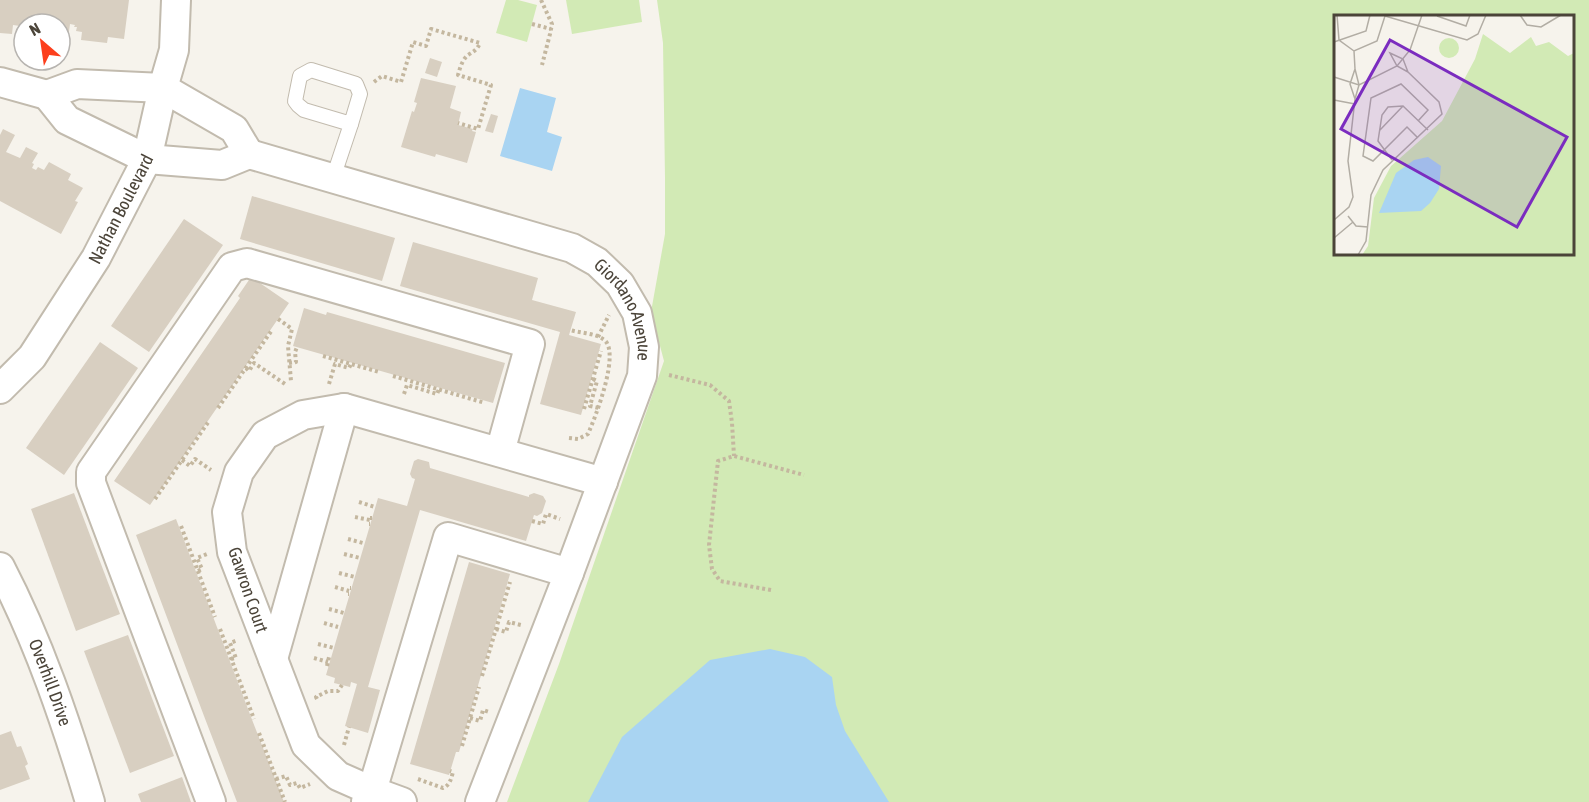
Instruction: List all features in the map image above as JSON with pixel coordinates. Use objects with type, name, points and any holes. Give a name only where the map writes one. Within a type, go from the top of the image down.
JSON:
[{"type":"street","name":"Nathan Boulevard","points":[[0,389],[32,357],[96,258],[147,159],[174,50],[176,0]]},
{"type":"street","points":[[0,82],[46,95],[67,120],[147,159],[222,165],[249,154],[234,129],[163,88],[77,84],[46,95]]},
{"type":"street","name":"Giordano Avenue","points":[[249,154],[572,248],[597,262],[620,284],[637,313],[644,347],[642,376],[480,802]]},
{"type":"street","points":[[211,802],[91,483],[91,472],[232,267],[247,263],[530,344],[500,452]]},
{"type":"street","name":"Gawron Court","points":[[402,802],[369,797],[339,776],[306,745],[232,552],[227,512],[239,472],[265,435],[303,414],[344,408],[603,482]]},
{"type":"street","name":"Gawron Court","points":[[273,659],[344,408]]},
{"type":"street","points":[[369,797],[448,537],[569,573]]},
{"type":"street","name":"Overhill Drive","points":[[1,573],[41,657],[61,708],[85,801]]},
{"type":"lane","points":[[333,178],[351,124],[360,94],[356,84],[322,73],[311,70],[300,76],[295,101],[298,105],[304,110],[351,124]]},
{"type":"path","points":[[541,0],[552,24],[542,65]]},
{"type":"path","points":[[531,24],[551,29]]},
{"type":"path","points":[[360,94],[382,76],[401,82],[413,42],[426,46],[431,29],[480,44],[475,52],[463,61],[458,75],[491,86],[478,129],[458,123]]},
{"type":"path","points":[[598,337],[613,307]]},
{"type":"path","points":[[278,319],[292,329],[288,346],[291,381]]},
{"type":"path","points":[[569,438],[578,439],[588,434],[599,408],[610,355],[608,343],[603,339],[570,330]]},
{"type":"path","points":[[219,406],[271,331]]},
{"type":"path","points":[[289,363],[296,362],[297,347]]},
{"type":"path","points":[[585,404],[600,352]]},
{"type":"path","points":[[327,357],[375,371]]},
{"type":"path","points":[[246,368],[249,371],[254,363],[285,384]]},
{"type":"path","points":[[329,384],[335,364],[349,368],[351,364]]},
{"type":"path","points":[[642,369],[710,385],[729,401],[734,456]]},
{"type":"path","points":[[398,377],[483,402]]},
{"type":"path","points":[[593,379],[597,381],[590,406],[599,408]]},
{"type":"path","points":[[404,394],[406,385],[437,394],[439,390]]},
{"type":"path","points":[[156,498],[208,422]]},
{"type":"path","points":[[771,590],[720,581],[712,568],[709,545],[718,461],[734,456],[804,475]]},
{"type":"path","points":[[178,464],[190,466],[195,459],[214,472]]},
{"type":"path","points":[[359,502],[375,507]]},
{"type":"path","points":[[532,521],[543,524],[546,514],[562,519]]},
{"type":"path","points":[[355,517],[370,521]]},
{"type":"path","points":[[181,527],[214,614]]},
{"type":"path","points":[[348,540],[363,544]]},
{"type":"path","points":[[196,569],[202,569],[197,558],[208,554]]},
{"type":"path","points":[[344,554],[360,558]]},
{"type":"path","points":[[339,573],[355,578]]},
{"type":"path","points":[[482,674],[510,581]]},
{"type":"path","points":[[335,587],[349,591]]},
{"type":"path","points":[[328,609],[344,613]]},
{"type":"path","points":[[495,630],[506,632],[509,622],[530,628]]},
{"type":"path","points":[[324,623],[339,626]]},
{"type":"path","points":[[220,632],[253,718]]},
{"type":"path","points":[[231,659],[236,658],[230,643],[238,640]]},
{"type":"path","points":[[318,644],[334,648]]},
{"type":"path","points":[[314,658],[328,662]]},
{"type":"path","points":[[316,697],[328,691],[338,691],[342,685]]},
{"type":"path","points":[[462,745],[478,690]]},
{"type":"path","points":[[343,751],[349,727]]},
{"type":"path","points":[[260,736],[285,802]]},
{"type":"path","points":[[434,785],[448,787],[453,772],[450,771]]},
{"type":"path","points":[[276,779],[286,776],[290,785],[297,783],[300,788],[311,784]]},
{"type":"green space","points":[[506,0],[518,0],[537,5],[527,42],[496,33]]},
{"type":"green space","points":[[566,0],[639,0],[642,22],[572,34]]},
{"type":"green space","points":[[657,0],[1589,0],[1589,802],[507,802],[559,664],[664,361],[651,312],[665,234],[663,43]]},
{"type":"water","points":[[520,88],[556,98],[547,132],[562,137],[552,171],[500,156]]},
{"type":"water","points":[[770,649],[805,657],[832,677],[836,705],[845,731],[889,802],[588,802],[622,737],[710,660]]},
{"type":"building","points":[[0,0],[129,0],[124,39],[108,37],[107,43],[81,40],[82,32],[76,31],[77,27],[72,24],[72,12],[12,12],[12,34],[0,33]]},
{"type":"building","points":[[430,58],[442,62],[437,77],[425,73]]},
{"type":"building","points":[[421,78],[456,86],[450,108],[461,112],[458,125],[476,132],[467,163],[401,147],[412,111],[414,112],[417,103],[414,102]]},
{"type":"building","points":[[491,114],[498,116],[493,133],[485,131]]},
{"type":"building","points":[[3,129],[15,135],[6,152],[20,158],[26,147],[38,153],[32,163],[34,164],[32,168],[36,170],[38,167],[44,170],[49,162],[71,174],[68,180],[83,188],[61,234],[0,201],[0,135]]},
{"type":"building","points":[[252,196],[395,238],[382,281],[240,239]]},
{"type":"building","points":[[184,219],[223,245],[149,352],[111,326]]},
{"type":"building","points":[[413,242],[538,278],[532,300],[576,312],[569,335],[601,344],[581,415],[540,404],[560,332],[400,286]]},
{"type":"building","points":[[251,277],[289,303],[150,505],[114,481],[240,298],[238,296]]},
{"type":"building","points":[[304,308],[326,315],[327,312],[505,363],[493,403],[293,346]]},
{"type":"building","points":[[100,342],[138,368],[64,475],[26,448]]},
{"type":"building","points":[[418,459],[429,462],[430,468],[529,497],[534,493],[543,496],[546,501],[542,513],[534,515],[526,541],[420,510],[368,687],[380,690],[368,733],[345,726],[357,684],[351,682],[350,687],[334,683],[335,678],[326,675],[378,498],[407,506],[415,479],[410,474],[414,461]]},
{"type":"building","points":[[74,493],[120,614],[76,631],[31,509]]},
{"type":"building","points":[[176,519],[284,802],[237,802],[204,716],[136,535]]},
{"type":"building","points":[[469,562],[510,574],[459,752],[456,752],[449,775],[410,764]]},
{"type":"building","points":[[128,635],[174,756],[130,773],[84,651]]},
{"type":"building","points":[[11,731],[17,747],[21,746],[28,764],[25,766],[30,779],[0,790],[0,735]]},
{"type":"building","points":[[182,777],[191,802],[141,802],[138,794]]}]
